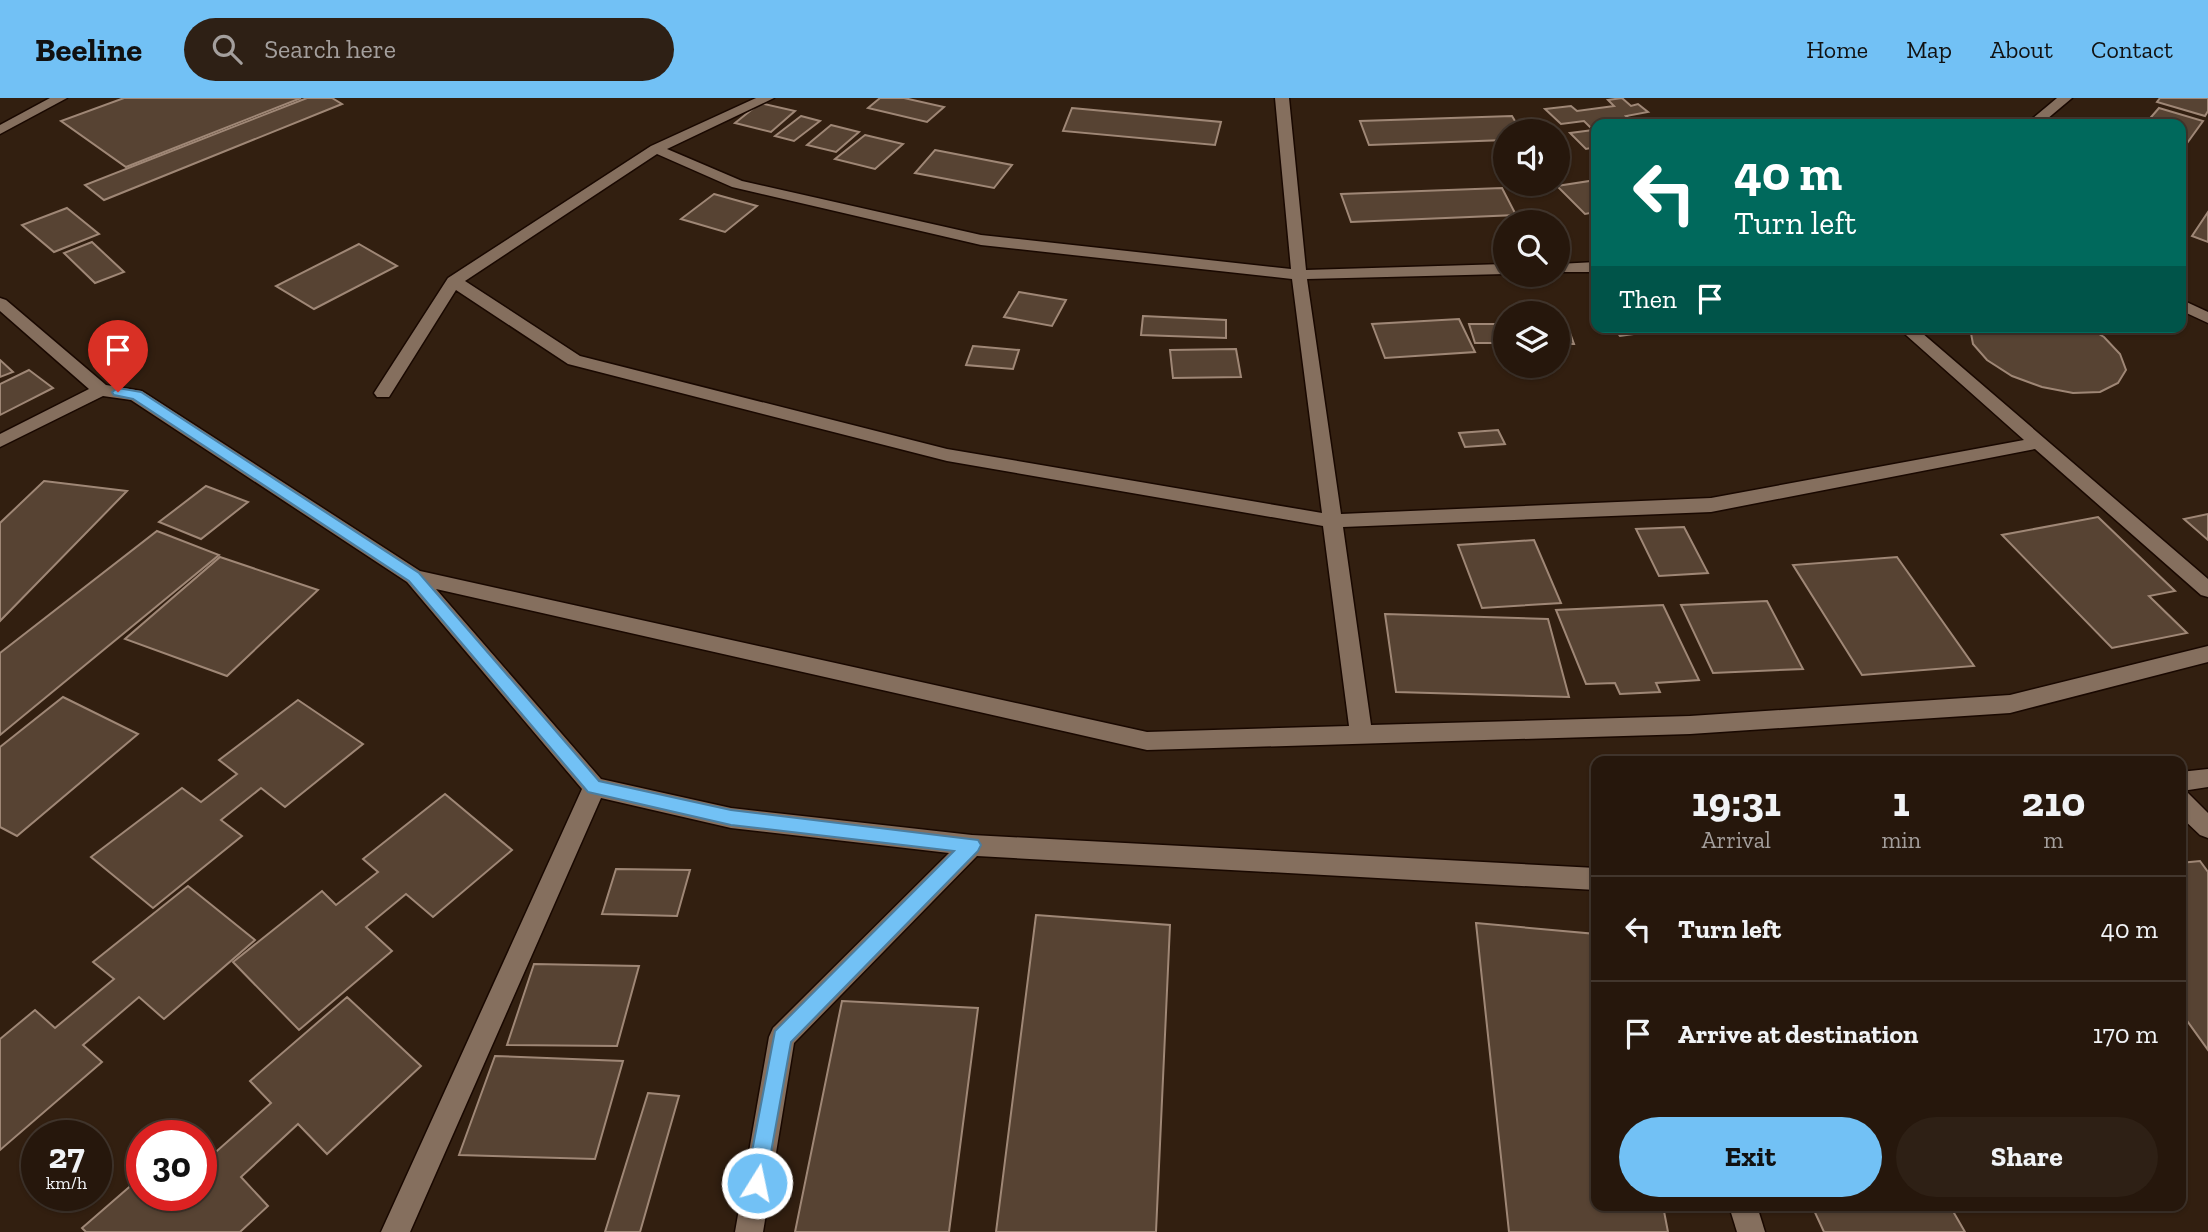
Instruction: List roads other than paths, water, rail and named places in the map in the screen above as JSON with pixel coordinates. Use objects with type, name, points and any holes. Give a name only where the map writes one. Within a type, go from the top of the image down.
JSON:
[{"type":"street","points":[[0,130],[60,98]]},
{"type":"street","points":[[383,393],[454,282],[656,149],[767,98]]},
{"type":"street","points":[[1282,98],[1299,275],[1361,734]]},
{"type":"street","points":[[2040,119],[2065,98]]},
{"type":"street","points":[[656,149],[737,184],[981,240],[1299,275],[1493,270]]},
{"type":"street","points":[[1570,268],[1591,267]]},
{"type":"street","points":[[454,282],[574,359],[947,455],[1332,521],[1711,505],[2037,443]]},
{"type":"street","points":[[0,303],[101,390],[136,395],[414,577],[594,787],[731,818],[972,845],[1591,879]]},
{"type":"street","points":[[2186,307],[2208,318]]},
{"type":"street","points":[[1912,333],[2208,590]]},
{"type":"street","points":[[0,441],[101,390]]},
{"type":"street","points":[[414,577],[1147,741],[1690,725],[2010,704],[2208,654]]},
{"type":"street","points":[[2186,781],[2208,778]]},
{"type":"street","points":[[395,1232],[594,787]]},
{"type":"street","points":[[2186,806],[2208,828]]},
{"type":"street","points":[[749,1232],[782,1037],[972,845]]},
{"type":"street","points":[[1745,1211],[1751,1232]]}]
